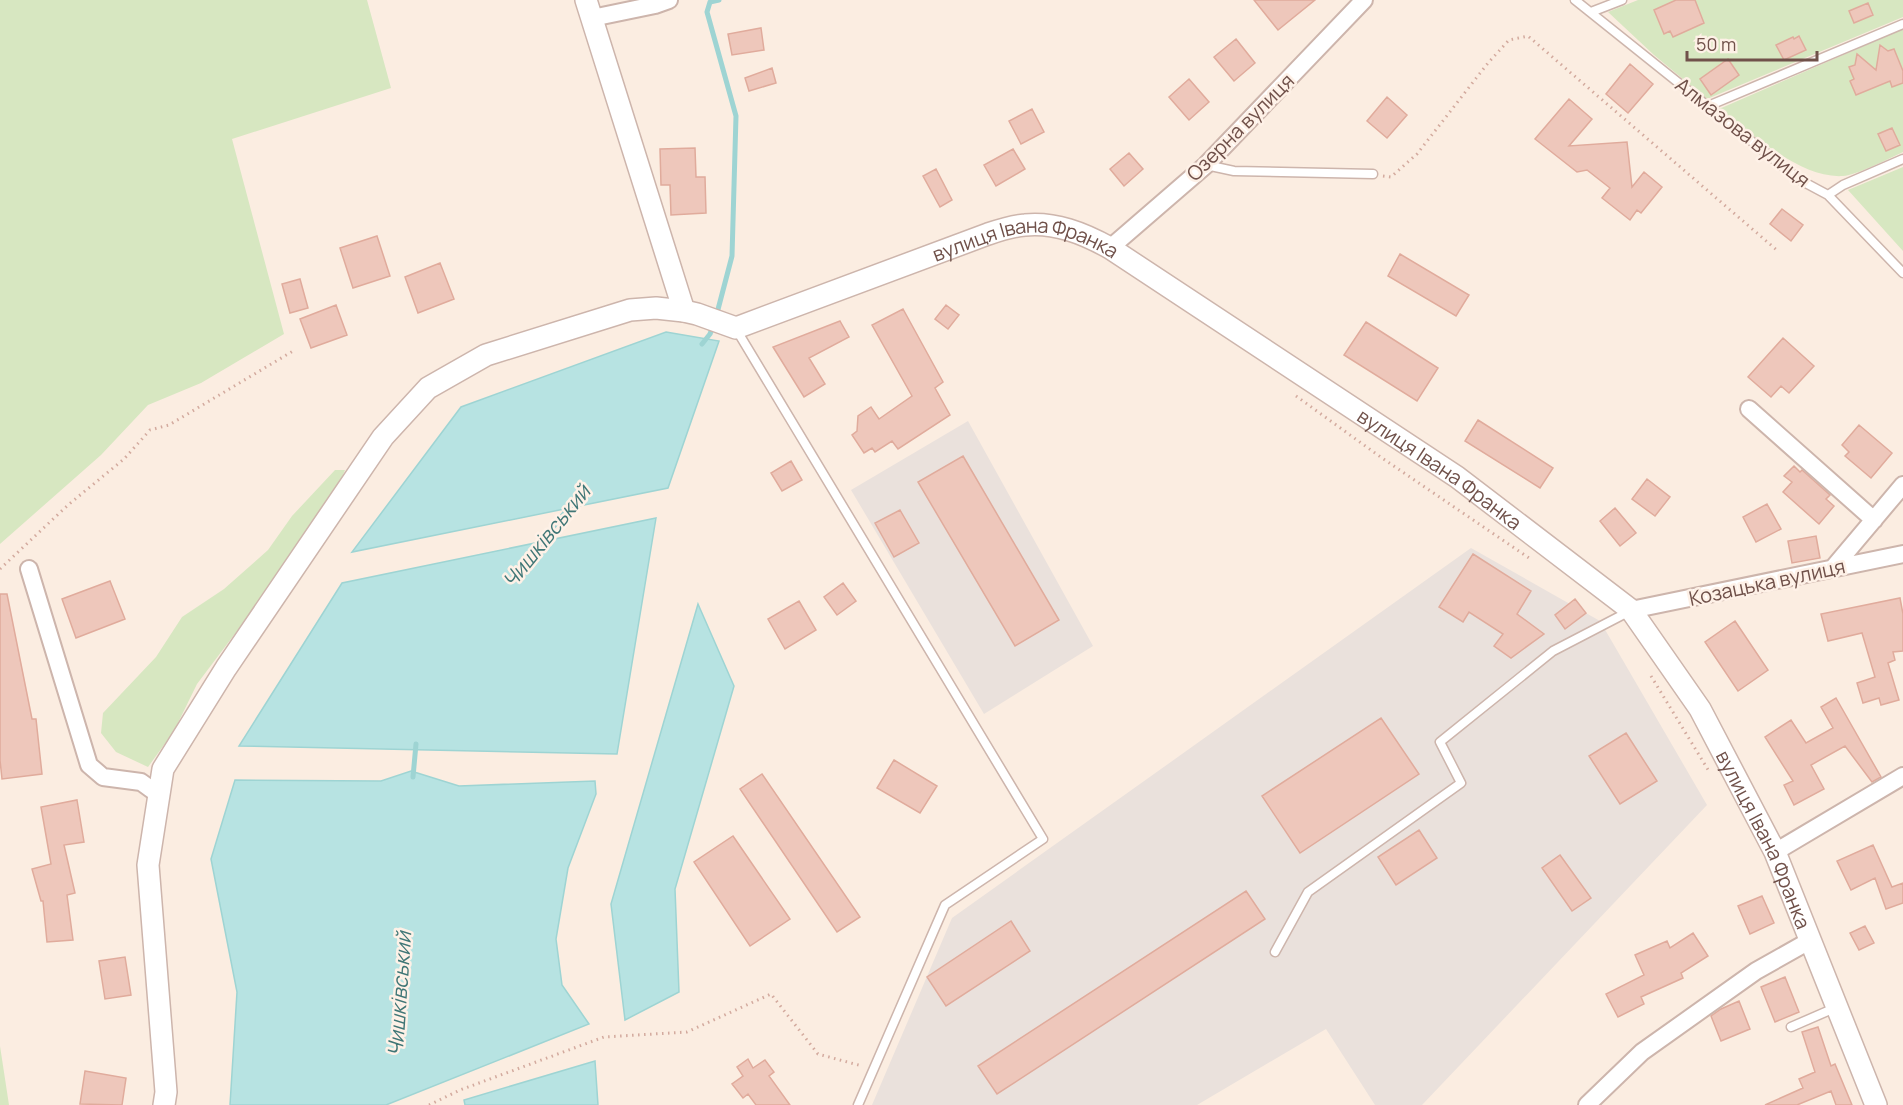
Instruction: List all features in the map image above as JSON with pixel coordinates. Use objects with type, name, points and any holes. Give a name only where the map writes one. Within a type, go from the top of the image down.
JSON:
[{"type":"street","points":[[669,0],[656,5],[589,9],[691,312]]},
{"type":"street","name":"Озерна вулиця","points":[[1110,248],[1206,165],[1364,0]]},
{"type":"street","name":"вулиця Івана Франка","points":[[729,326],[988,234],[1025,225],[1062,227],[1079,232],[1110,248],[1457,477],[1630,610],[1700,709],[1775,852],[1876,1105]]},
{"type":"street","points":[[164,1105],[166,1092],[148,865],[163,769],[226,668],[383,437],[428,388],[486,355],[630,310],[656,308],[691,312],[729,326]]},
{"type":"street","points":[[1749,409],[1874,520]]},
{"type":"street","points":[[1833,568],[1903,485]]},
{"type":"street","name":"Козацька вулиця","points":[[1630,610],[1903,554]]},
{"type":"street","points":[[29,569],[89,765],[103,777],[141,782],[159,795]]},
{"type":"street","points":[[1775,852],[1903,776]]},
{"type":"street","points":[[1587,1105],[1642,1052],[1756,971],[1811,940]]},
{"type":"lane","name":"Алмазова вулиця","points":[[1575,0],[1800,180],[1828,195],[1903,273]]},
{"type":"lane","points":[[1591,12],[1622,0]]},
{"type":"lane","points":[[1708,106],[1903,24]]},
{"type":"lane","points":[[1828,195],[1842,185],[1903,159]]},
{"type":"lane","points":[[1206,165],[1234,171],[1373,174]]},
{"type":"lane","points":[[729,326],[1043,839],[945,905],[858,1105]]},
{"type":"lane","points":[[1275,952],[1308,892],[1461,783],[1440,742],[1552,651],[1630,610]]},
{"type":"lane","points":[[1791,1027],[1837,1007]]},
{"type":"path","points":[[1373,174],[1391,177],[1417,154],[1488,63],[1509,40],[1528,36],[1779,252]]},
{"type":"path","points":[[0,569],[68,505],[124,459],[150,430],[169,425],[293,351]]},
{"type":"path","points":[[1296,396],[1382,458],[1532,560]]},
{"type":"path","points":[[1649,672],[1710,774]]},
{"type":"path","points":[[429,1105],[460,1090],[604,1037],[687,1032],[771,994],[818,1054],[872,1069]]},
{"type":"path","points":[[443,1099],[446,1105]]},
{"type":"shaded area","points":[[968,421],[1093,646],[984,714],[851,490]]},
{"type":"shaded area","points":[[1471,548],[1600,621],[1707,805],[1422,1105],[1375,1105],[1326,1029],[1197,1105],[872,1105],[952,918]]},
{"type":"green space","points":[[0,0],[367,0],[391,88],[232,139],[284,334],[201,383],[148,405],[101,455],[0,544]]},
{"type":"green space","points":[[1638,0],[1903,0],[1903,17],[1707,99],[1654,55],[1608,12]]},
{"type":"green space","points":[[1903,29],[1903,152],[1873,166],[1843,176],[1827,175],[1810,170],[1777,153],[1719,109]]},
{"type":"green space","points":[[1903,167],[1903,251],[1848,190]]},
{"type":"green space","points":[[335,470],[345,470],[339,485],[261,599],[197,684],[174,731],[148,767],[116,752],[101,733],[103,713],[156,657],[182,617],[224,589],[268,550],[292,516]]},
{"type":"green space","points":[[0,1046],[9,1105],[0,1105]]},
{"type":"water","points":[[666,332],[719,341],[668,488],[352,552],[461,407]]},
{"type":"water","points":[[656,518],[617,754],[239,746],[342,583]]},
{"type":"water","points":[[698,604],[734,686],[675,889],[679,992],[625,1020],[611,904]]},
{"type":"water","points":[[411,771],[459,786],[595,781],[596,794],[568,868],[556,939],[562,985],[589,1024],[386,1105],[230,1105],[237,992],[211,859],[235,780],[381,781]]},
{"type":"water","points":[[595,1061],[598,1105],[465,1105],[464,1100]]},
{"type":"building","points":[[1254,0],[1315,0],[1278,30]]},
{"type":"building","points":[[1676,0],[1695,0],[1704,23],[1673,37],[1670,31],[1664,34],[1654,10]]},
{"type":"building","points":[[1868,3],[1873,15],[1854,23],[1849,11]]},
{"type":"building","points":[[761,28],[764,50],[732,55],[728,34]]},
{"type":"building","points":[[1799,36],[1806,50],[1784,60],[1776,45]]},
{"type":"building","points":[[1236,39],[1255,63],[1234,81],[1214,57]]},
{"type":"building","points":[[1880,45],[1888,51],[1894,49],[1903,71],[1903,83],[1892,87],[1890,81],[1856,95],[1850,81],[1854,79],[1849,67],[1855,65],[1857,54],[1876,70]]},
{"type":"building","points":[[1728,59],[1739,75],[1711,95],[1700,79]]},
{"type":"building","points":[[1630,64],[1653,84],[1628,113],[1606,94]]},
{"type":"building","points":[[772,68],[776,83],[749,91],[745,78]]},
{"type":"building","points":[[1189,79],[1209,102],[1189,120],[1169,97]]},
{"type":"building","points":[[1387,97],[1407,115],[1387,138],[1367,121]]},
{"type":"building","points":[[1569,99],[1592,119],[1569,146],[1627,142],[1632,187],[1644,172],[1662,187],[1641,213],[1637,210],[1630,220],[1602,198],[1610,188],[1587,170],[1577,172],[1535,139]]},
{"type":"building","points":[[1032,109],[1044,132],[1021,144],[1009,121]]},
{"type":"building","points":[[1892,128],[1900,145],[1886,151],[1878,134]]},
{"type":"building","points":[[695,148],[696,177],[705,177],[706,213],[671,215],[670,185],[661,185],[660,149]]},
{"type":"building","points":[[1013,149],[1025,169],[996,186],[984,165]]},
{"type":"building","points":[[1129,153],[1143,169],[1124,186],[1110,169]]},
{"type":"building","points":[[936,169],[952,200],[940,207],[923,176]]},
{"type":"building","points":[[1782,209],[1803,225],[1791,241],[1770,224]]},
{"type":"building","points":[[377,236],[390,276],[353,288],[340,248]]},
{"type":"building","points":[[1400,254],[1469,295],[1456,316],[1388,276]]},
{"type":"building","points":[[440,263],[454,299],[418,313],[405,277]]},
{"type":"building","points":[[300,279],[308,308],[290,313],[282,284]]},
{"type":"building","points":[[336,305],[347,335],[311,348],[300,319]]},
{"type":"building","points":[[946,305],[959,315],[948,329],[935,319]]},
{"type":"building","points":[[903,309],[943,382],[935,388],[950,415],[898,449],[892,441],[875,452],[872,448],[864,453],[852,435],[857,431],[858,416],[871,407],[879,419],[912,396],[872,325]]},
{"type":"building","points":[[840,321],[849,337],[809,358],[825,384],[804,397],[773,347]]},
{"type":"building","points":[[1366,322],[1438,368],[1417,401],[1344,355]]},
{"type":"building","points":[[1783,338],[1814,366],[1789,393],[1781,386],[1771,397],[1748,377]]},
{"type":"building","points":[[1478,420],[1553,468],[1540,488],[1465,441]]},
{"type":"building","points":[[1859,425],[1892,453],[1871,478],[1845,456],[1849,452],[1842,445]]},
{"type":"building","points":[[963,456],[1059,620],[1015,646],[918,482]]},
{"type":"building","points":[[791,461],[802,480],[782,491],[771,473]]},
{"type":"building","points":[[1794,466],[1800,472],[1802,470],[1830,495],[1826,499],[1834,506],[1819,524],[1783,492],[1792,482],[1784,476]]},
{"type":"building","points":[[1647,479],[1670,497],[1655,516],[1632,499]]},
{"type":"building","points":[[1767,504],[1781,529],[1756,542],[1743,517]]},
{"type":"building","points":[[1615,508],[1636,533],[1620,546],[1600,521]]},
{"type":"building","points":[[900,510],[919,543],[894,557],[875,523]]},
{"type":"building","points":[[1816,536],[1820,558],[1792,563],[1788,541]]},
{"type":"building","points":[[1473,554],[1531,591],[1517,614],[1544,634],[1511,658],[1494,646],[1503,634],[1469,612],[1463,622],[1439,607]]},
{"type":"building","points":[[110,581],[125,619],[76,638],[62,599]]},
{"type":"building","points":[[843,583],[856,601],[837,615],[824,597]]},
{"type":"building","points":[[0,594],[7,594],[32,719],[36,719],[42,774],[2,779],[0,760]]},
{"type":"building","points":[[1900,598],[1903,614],[1903,651],[1893,652],[1895,660],[1888,663],[1899,700],[1881,705],[1879,698],[1863,703],[1857,683],[1875,677],[1862,633],[1828,641],[1821,614]]},
{"type":"building","points":[[1575,599],[1586,613],[1565,629],[1555,615]]},
{"type":"building","points":[[799,601],[816,630],[785,649],[768,619]]},
{"type":"building","points":[[1735,621],[1768,670],[1738,691],[1705,642]]},
{"type":"building","points":[[1836,698],[1881,777],[1872,782],[1845,746],[1811,765],[1824,789],[1794,805],[1784,785],[1793,781],[1765,737],[1791,720],[1806,743],[1833,728],[1821,707]]},
{"type":"building","points":[[1381,718],[1419,774],[1300,853],[1262,796]]},
{"type":"building","points":[[1626,733],[1657,781],[1620,804],[1589,756]]},
{"type":"building","points":[[894,760],[937,786],[920,813],[877,788]]},
{"type":"building","points":[[762,774],[860,917],[837,932],[740,789]]},
{"type":"building","points":[[77,800],[84,842],[64,845],[75,893],[67,895],[73,940],[47,942],[43,901],[41,901],[32,869],[51,864],[41,807]]},
{"type":"building","points":[[1419,830],[1437,858],[1396,885],[1378,857]]},
{"type":"building","points":[[733,836],[790,919],[750,946],[694,862]]},
{"type":"building","points":[[1873,845],[1892,887],[1903,883],[1903,903],[1886,909],[1875,878],[1851,890],[1837,861]]},
{"type":"building","points":[[1560,855],[1591,898],[1572,911],[1542,868]]},
{"type":"building","points":[[1246,891],[1265,919],[997,1094],[978,1066]]},
{"type":"building","points":[[1762,896],[1774,923],[1750,934],[1738,906]]},
{"type":"building","points":[[1011,921],[1030,951],[946,1006],[927,977]]},
{"type":"building","points":[[1865,926],[1874,943],[1859,950],[1850,933]]},
{"type":"building","points":[[1693,933],[1708,956],[1681,973],[1683,978],[1641,997],[1644,1004],[1618,1017],[1606,994],[1644,975],[1635,955],[1667,941],[1670,948]]},
{"type":"building","points":[[125,957],[131,995],[105,999],[99,961]]},
{"type":"building","points":[[1785,977],[1799,1012],[1775,1022],[1761,987]]},
{"type":"building","points":[[1739,1001],[1750,1029],[1721,1041],[1711,1016]]},
{"type":"building","points":[[1818,1027],[1831,1066],[1835,1064],[1852,1105],[1836,1105],[1831,1091],[1797,1105],[1765,1105],[1803,1088],[1799,1079],[1815,1072],[1802,1032]]},
{"type":"building","points":[[748,1059],[753,1068],[765,1060],[774,1072],[769,1076],[790,1105],[756,1105],[748,1094],[743,1098],[732,1084],[743,1076],[737,1067]]},
{"type":"building","points":[[85,1071],[126,1078],[122,1105],[80,1104]]},
{"type":"waterway","name":"Чишківський","points":[[716,317],[732,256],[736,116],[707,12],[710,2],[719,0]]},
{"type":"waterway","name":"Чишківський","points":[[702,344],[713,326]]},
{"type":"waterway","name":"Чишківський","points":[[538,546],[571,505]]},
{"type":"waterway","name":"Чишківський","points":[[413,777],[416,744]]}]
